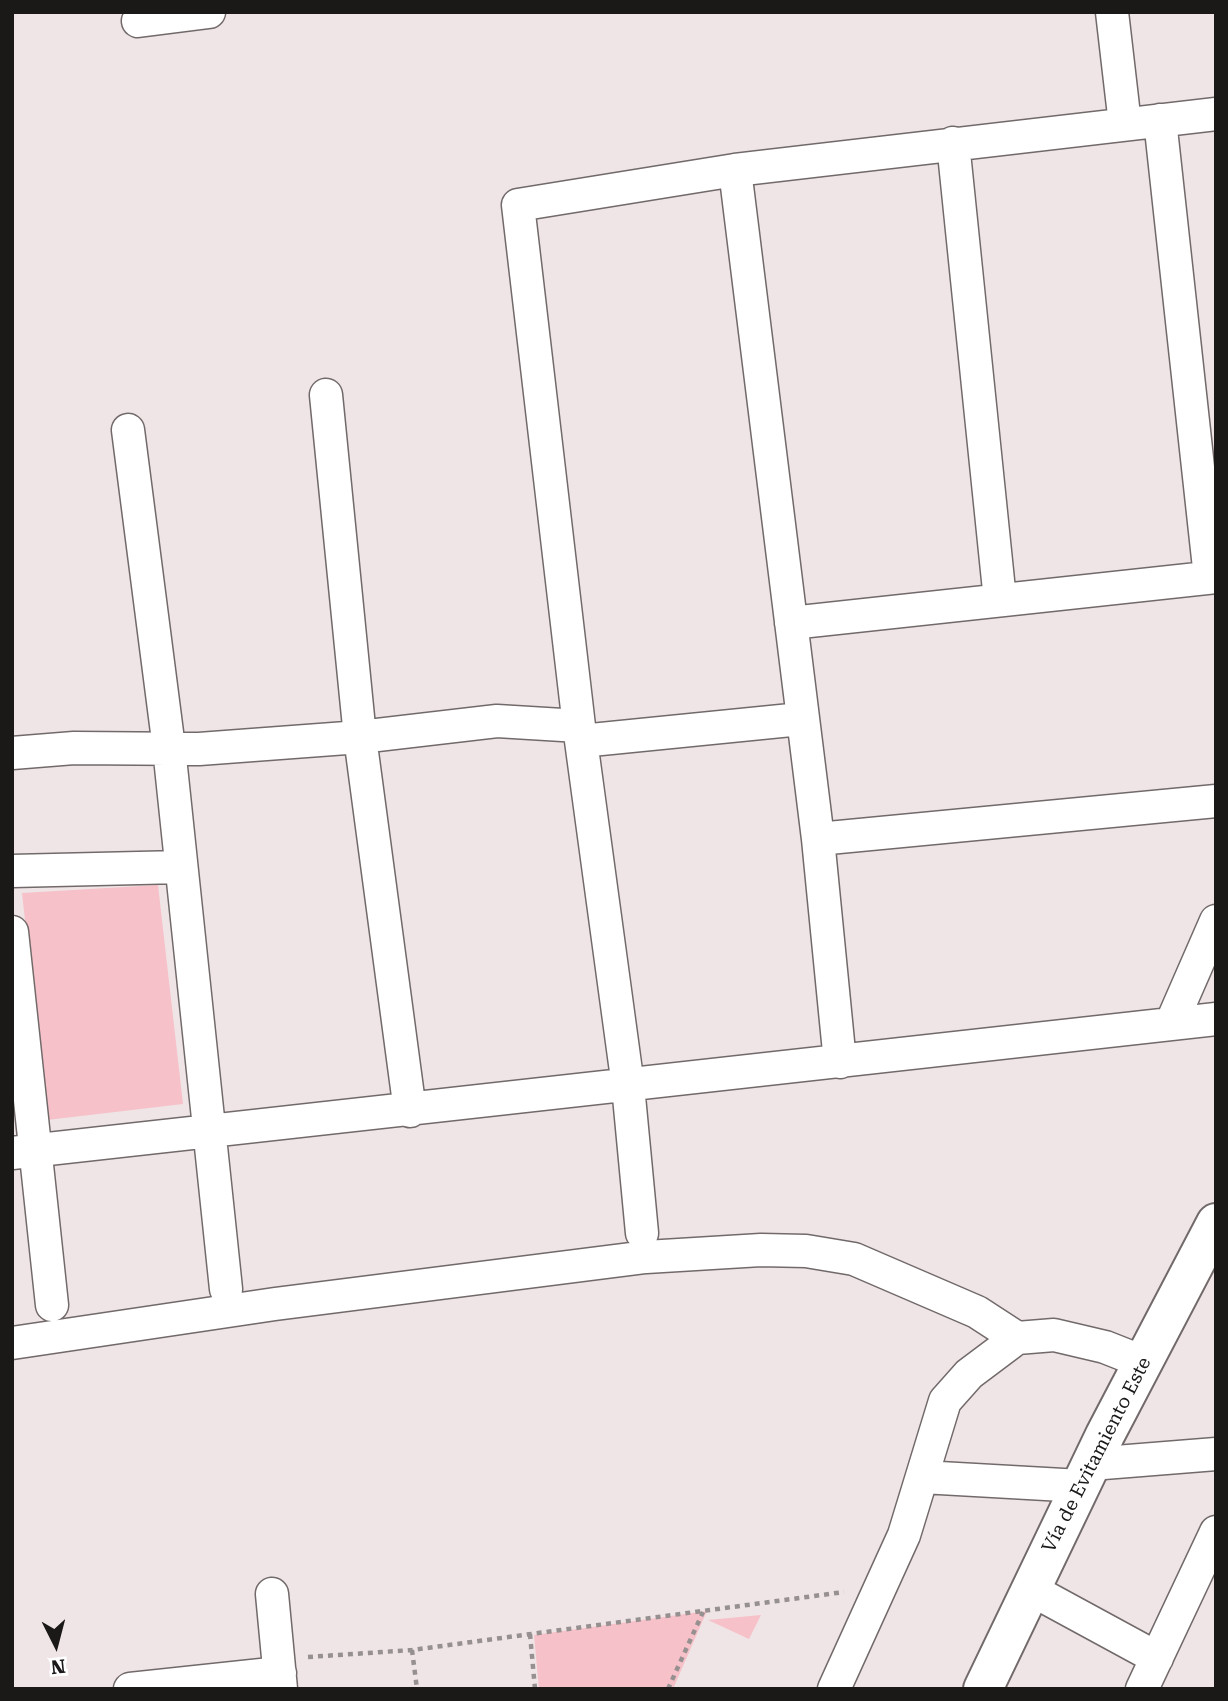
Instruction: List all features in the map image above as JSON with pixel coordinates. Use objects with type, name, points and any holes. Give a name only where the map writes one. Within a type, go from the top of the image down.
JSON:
[{"type":"highway","name":"Vía de Evitamiento Este","points":[[983,1689],[1086,1475],[1216,1223]]},
{"type":"street","points":[[138,21],[209,12]]},
{"type":"street","points":[[1112,12],[1125,124]]},
{"type":"street","points":[[642,1233],[628,1086],[580,734],[518,205],[735,170],[1216,114]]},
{"type":"street","points":[[791,623],[1213,577],[1160,120]]},
{"type":"street","points":[[953,143],[1000,600]]},
{"type":"street","points":[[735,170],[818,839],[840,1062]]},
{"type":"street","points":[[326,395],[360,737],[410,1111]]},
{"type":"street","points":[[128,430],[169,748],[207,1130],[226,1289]]},
{"type":"street","points":[[12,753],[74,748],[200,749],[360,737],[497,721],[580,734],[802,719]]},
{"type":"street","points":[[818,839],[1216,801]]},
{"type":"street","points":[[12,872],[181,867]]},
{"type":"street","points":[[1171,1024],[1216,921]]},
{"type":"street","points":[[12,932],[25,1152],[52,1305]]},
{"type":"street","points":[[25,1152],[1216,1019]]},
{"type":"street","points":[[12,1343],[262,1306],[646,1257],[761,1250],[806,1251],[854,1259],[977,1312],[1017,1338]]},
{"type":"street","points":[[834,1689],[904,1535],[945,1401],[969,1374],[1017,1338],[1054,1335],[1105,1347],[1143,1362]]},
{"type":"street","points":[[922,1476],[1086,1475],[1216,1454]]},
{"type":"street","points":[[1142,1689],[1216,1532]]},
{"type":"street","points":[[1030,1589],[1157,1658]]},
{"type":"street","points":[[130,1689],[281,1681],[272,1594]]},
{"type":"path","points":[[281,1681],[304,1658],[412,1650],[880,1588]]},
{"type":"path","points":[[668,1689],[703,1611]]},
{"type":"path","points":[[530,1634],[536,1689]]},
{"type":"path","points":[[412,1650],[417,1689]]},
{"type":"shaded area","points":[[158,885],[183,1104],[47,1120],[22,893]]},
{"type":"shaded area","points":[[707,1611],[673,1689],[539,1689],[534,1635]]},
{"type":"shaded area","points":[[761,1615],[749,1639],[708,1620]]}]
